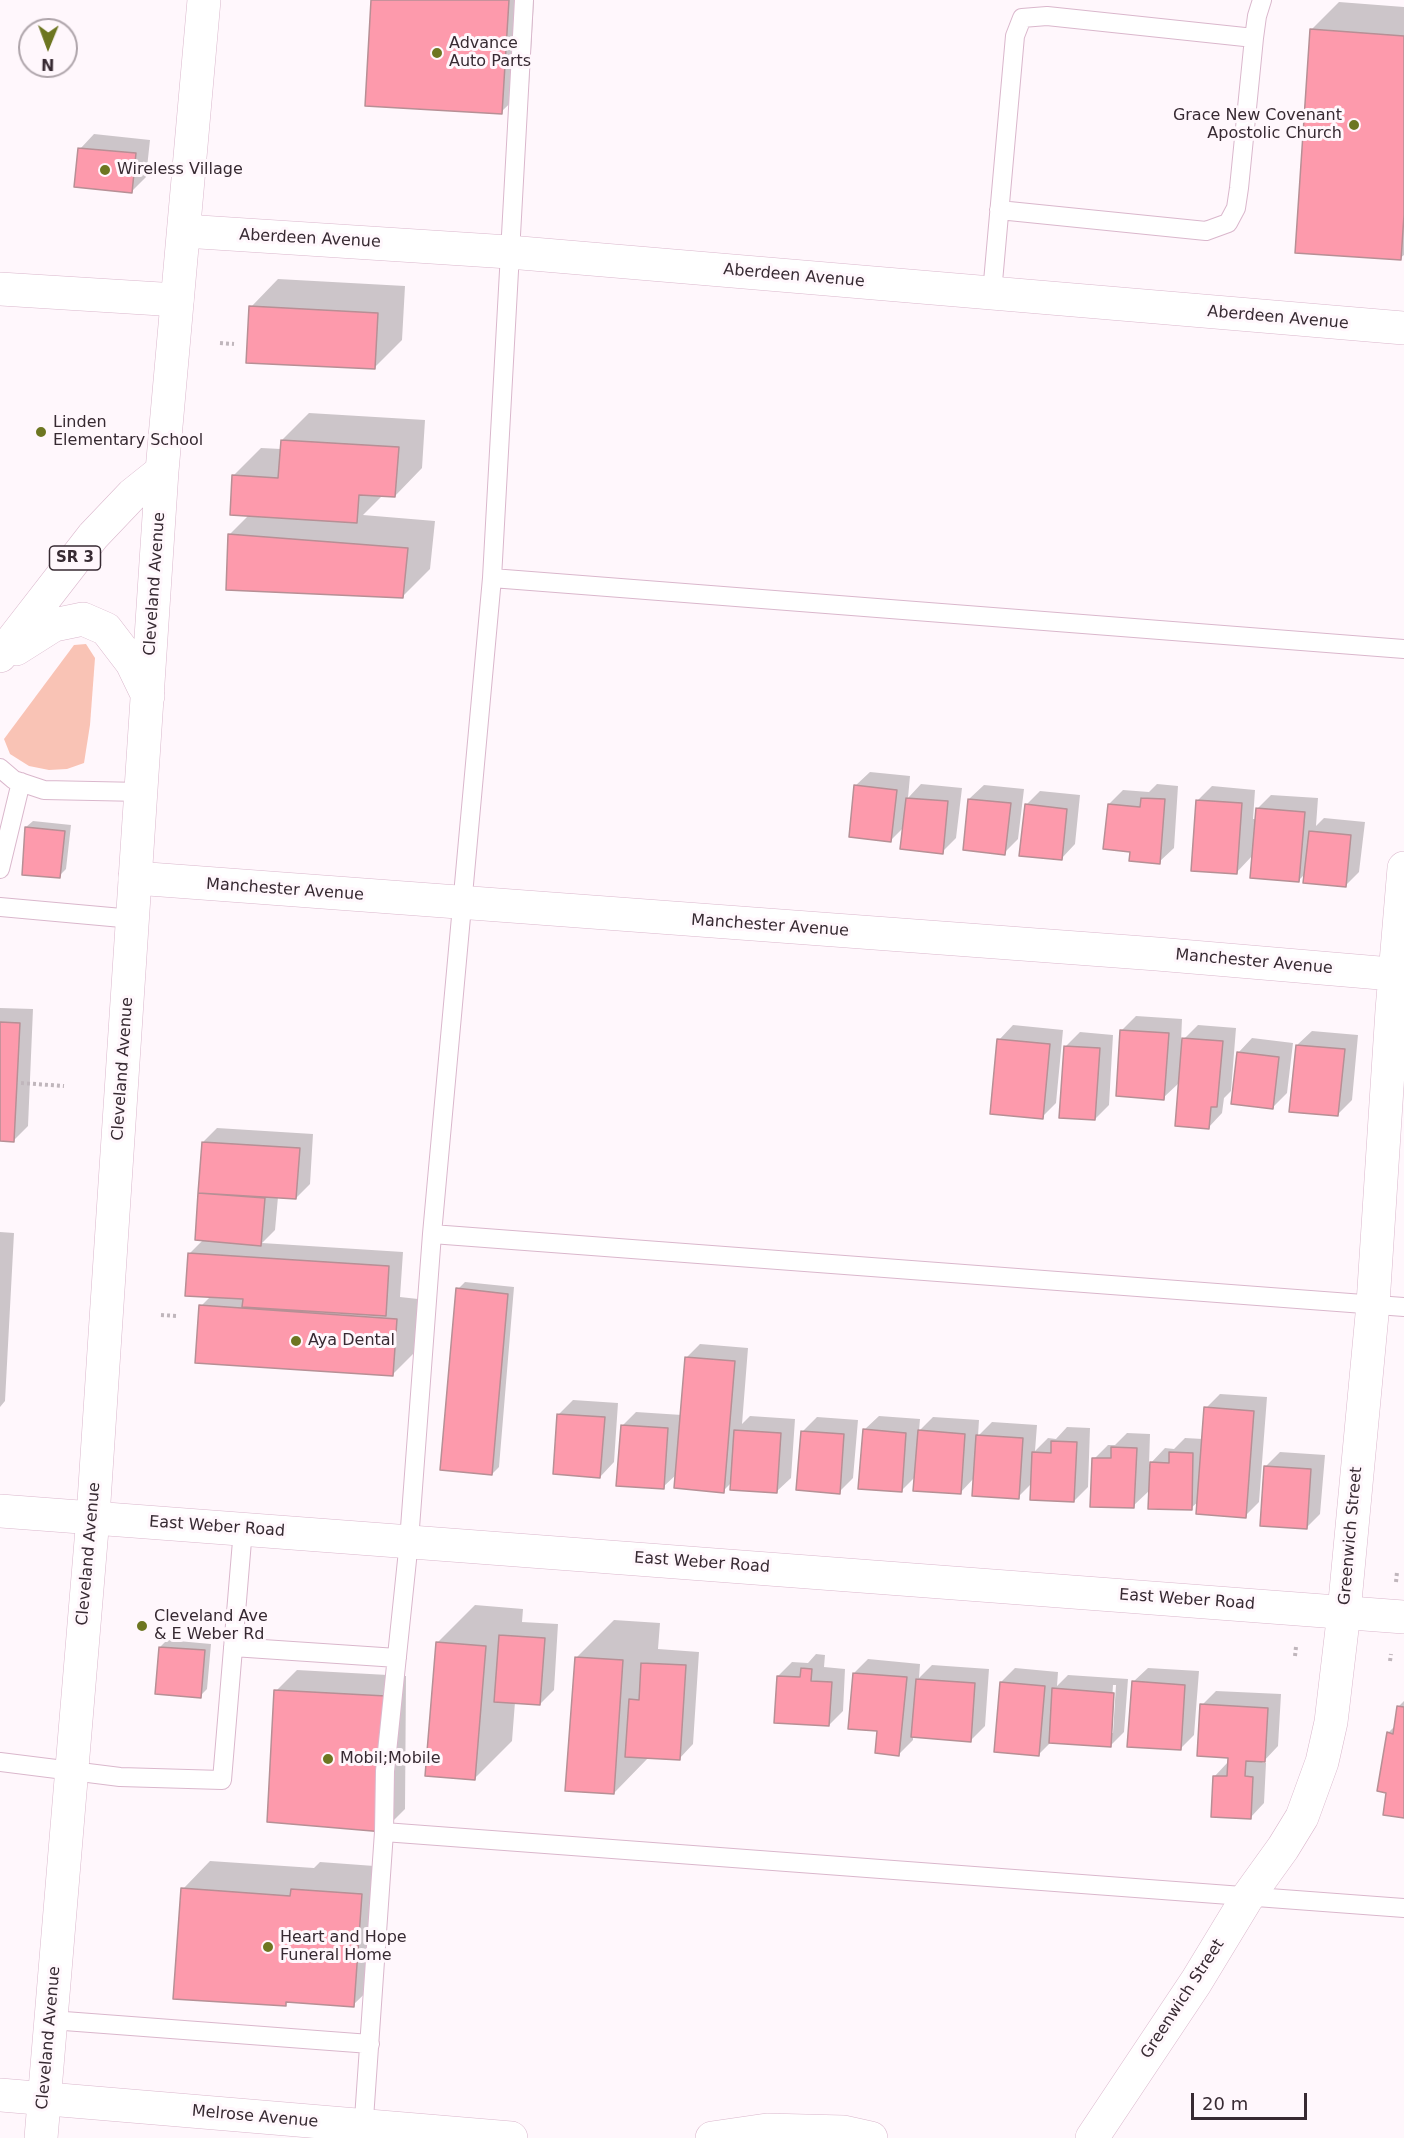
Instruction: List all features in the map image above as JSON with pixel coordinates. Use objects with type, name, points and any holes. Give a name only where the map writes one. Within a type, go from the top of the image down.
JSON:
[{"type":"street","name":"Cleveland Avenue","points":[[41,2138],[93,1517],[162,471],[204,0]]},
{"type":"street","name":"Aberdeen Avenue","points":[[184,231],[509,252],[1404,328]]},
{"type":"street","points":[[0,289],[177,300]]},
{"type":"street","name":"SR 3","points":[[0,656],[93,536],[132,495],[162,471]]},
{"type":"street","points":[[0,661],[54,624],[83,619],[106,629],[132,663],[148,696]]},
{"type":"street","name":"Greenwich Street","points":[[1092,2138],[1196,1982],[1247,1898],[1284,1848],[1302,1817],[1322,1762],[1331,1722],[1344,1612],[1388,1305],[1404,868]]},
{"type":"street","name":"Manchester Avenue","points":[[135,878],[1399,974]]},
{"type":"street","name":"East Weber Road","points":[[0,1511],[1404,1617]]},
{"type":"street","name":"Melrose Avenue","points":[[0,2095],[363,2132],[510,2138]]},
{"type":"street","points":[[712,2138],[767,2130],[844,2132],[871,2138]]},
{"type":"lane","points":[[363,2132],[384,1832],[385,1771],[409,1541],[432,1234],[492,578],[524,0]]},
{"type":"lane","points":[[999,210],[1206,231],[1228,223],[1236,208],[1254,38],[1262,0]]},
{"type":"lane","points":[[992,293],[1015,36],[1022,18],[1047,16],[1254,38]]},
{"type":"lane","points":[[492,578],[1404,650]]},
{"type":"lane","points":[[0,768],[14,780],[44,790],[142,792]]},
{"type":"lane","points":[[0,869],[21,782]]},
{"type":"lane","points":[[0,907],[133,919]]},
{"type":"lane","points":[[432,1234],[1388,1305]]},
{"type":"lane","points":[[0,1761],[120,1777],[222,1780],[243,1529]]},
{"type":"lane","points":[[233,1647],[397,1658]]},
{"type":"lane","points":[[384,1832],[1404,1908]]},
{"type":"lane","points":[[51,2020],[370,2044]]},
{"type":"path","points":[[220,343],[234,344]]},
{"type":"path","points":[[21,1083],[64,1086]]},
{"type":"path","points":[[161,1315],[177,1316]]},
{"type":"path","points":[[1295,1656],[1296,1647]]},
{"type":"path","points":[[1390,1661],[1391,1654]]},
{"type":"shaded area","points":[[86,644],[95,658],[90,725],[84,763],[67,769],[49,770],[29,766],[10,754],[4,739],[74,645]]},
{"type":"building","name":"Advance Auto Parts","points":[[371,0],[509,0],[502,114],[365,106]]},
{"type":"building","name":"Grace New Covenant Apostolic Church","points":[[1310,29],[1404,36],[1404,215],[1401,260],[1295,253]]},
{"type":"building","name":"Wireless Village","points":[[78,148],[136,153],[132,193],[74,187]]},
{"type":"building","points":[[249,306],[378,313],[375,369],[246,363]]},
{"type":"building","points":[[281,440],[399,447],[395,497],[359,495],[357,523],[230,515],[232,475],[278,478]]},
{"type":"building","points":[[228,534],[408,548],[403,598],[226,590]]},
{"type":"building","points":[[854,785],[897,790],[891,842],[849,837]]},
{"type":"building","points":[[906,798],[948,801],[943,854],[900,849]]},
{"type":"building","points":[[1141,798],[1165,799],[1160,864],[1129,861],[1130,852],[1103,849],[1108,804],[1140,807]]},
{"type":"building","points":[[968,799],[1011,803],[1005,855],[963,850]]},
{"type":"building","points":[[1196,800],[1242,803],[1237,874],[1191,871]]},
{"type":"building","points":[[1025,804],[1067,809],[1062,860],[1019,856]]},
{"type":"building","points":[[1256,808],[1305,812],[1299,882],[1250,878]]},
{"type":"building","points":[[25,827],[65,831],[60,878],[22,875]]},
{"type":"building","points":[[1309,831],[1351,835],[1346,887],[1303,883]]},
{"type":"building","points":[[0,1022],[20,1023],[14,1142],[0,1141]]},
{"type":"building","points":[[1120,1030],[1169,1033],[1164,1100],[1116,1096]]},
{"type":"building","points":[[1182,1038],[1223,1041],[1217,1107],[1211,1107],[1209,1129],[1175,1126]]},
{"type":"building","points":[[997,1039],[1050,1044],[1043,1119],[990,1114]]},
{"type":"building","points":[[1296,1045],[1345,1049],[1338,1116],[1289,1112]]},
{"type":"building","points":[[1064,1046],[1100,1048],[1095,1120],[1059,1118]]},
{"type":"building","points":[[1237,1052],[1279,1057],[1273,1109],[1231,1104]]},
{"type":"building","points":[[202,1142],[300,1148],[296,1199],[198,1193]]},
{"type":"building","points":[[198,1193],[265,1198],[261,1246],[195,1240]]},
{"type":"building","points":[[188,1253],[389,1266],[386,1316],[242,1307],[243,1299],[185,1296]]},
{"type":"building","points":[[456,1288],[508,1294],[492,1475],[440,1470]]},
{"type":"building","name":"Aya Dental","points":[[199,1305],[397,1319],[393,1376],[195,1363]]},
{"type":"building","points":[[685,1357],[735,1361],[724,1493],[674,1488]]},
{"type":"building","points":[[1204,1407],[1254,1411],[1246,1518],[1196,1514]]},
{"type":"building","points":[[557,1414],[605,1417],[600,1478],[553,1474]]},
{"type":"building","points":[[621,1425],[668,1428],[664,1489],[616,1486]]},
{"type":"building","points":[[863,1429],[906,1433],[902,1492],[858,1489]]},
{"type":"building","points":[[734,1430],[781,1433],[777,1493],[730,1490]]},
{"type":"building","points":[[918,1430],[965,1434],[961,1494],[913,1491]]},
{"type":"building","points":[[801,1431],[844,1434],[840,1494],[796,1490]]},
{"type":"building","points":[[976,1435],[1023,1438],[1019,1499],[972,1496]]},
{"type":"building","points":[[1051,1441],[1077,1442],[1074,1502],[1030,1500],[1032,1452],[1051,1453]]},
{"type":"building","points":[[1111,1447],[1137,1448],[1134,1508],[1090,1507],[1092,1458],[1111,1458]]},
{"type":"building","points":[[1169,1452],[1193,1453],[1192,1510],[1148,1509],[1150,1462],[1169,1463]]},
{"type":"building","points":[[1264,1466],[1311,1469],[1307,1529],[1260,1526]]},
{"type":"building","points":[[499,1635],[545,1638],[540,1705],[494,1702]]},
{"type":"building","points":[[436,1642],[486,1646],[475,1780],[425,1776]]},
{"type":"building","points":[[159,1647],[205,1650],[201,1698],[155,1694]]},
{"type":"building","points":[[575,1657],[623,1660],[614,1794],[565,1791]]},
{"type":"building","points":[[641,1663],[686,1665],[680,1760],[625,1757],[629,1699],[639,1700]]},
{"type":"building","points":[[801,1668],[812,1669],[811,1681],[832,1682],[829,1726],[774,1723],[777,1676],[800,1677]]},
{"type":"building","points":[[853,1673],[907,1677],[899,1756],[875,1753],[877,1731],[848,1729]]},
{"type":"building","points":[[916,1679],[975,1683],[971,1742],[911,1737]]},
{"type":"building","points":[[1132,1681],[1185,1685],[1181,1750],[1127,1747]]},
{"type":"building","points":[[1000,1682],[1045,1686],[1039,1756],[994,1752]]},
{"type":"building","points":[[1052,1688],[1114,1693],[1111,1747],[1049,1743]]},
{"type":"building","points":[[274,1690],[386,1696],[384,1832],[267,1822]]},
{"type":"building","points":[[1200,1704],[1268,1708],[1265,1762],[1246,1761],[1245,1776],[1253,1777],[1251,1819],[1211,1817],[1213,1776],[1227,1776],[1228,1758],[1197,1756]]},
{"type":"building","points":[[1397,1706],[1404,1707],[1404,1818],[1383,1815],[1386,1793],[1377,1791],[1387,1732],[1393,1734]]},
{"type":"building","name":"Heart and Hope Funeral Home","points":[[181,1888],[290,1896],[291,1889],[362,1894],[354,2007],[286,2002],[286,2006],[173,1999]]},
{"type":"place","name":"Advance Auto Parts","points":[[437,53]]},
{"type":"place","name":"Grace New Covenant Apostolic Church","points":[[1354,125]]},
{"type":"place","name":"Wireless Village","points":[[105,170]]},
{"type":"place","name":"Linden Elementary School","points":[[41,432]]},
{"type":"place","name":"Aya Dental","points":[[296,1341]]},
{"type":"place","name":"Cleveland Ave & E Weber Rd","points":[[142,1626]]},
{"type":"place","name":"Mobil;Mobile","points":[[328,1759]]},
{"type":"place","name":"Heart and Hope Funeral Home","points":[[268,1947]]}]
